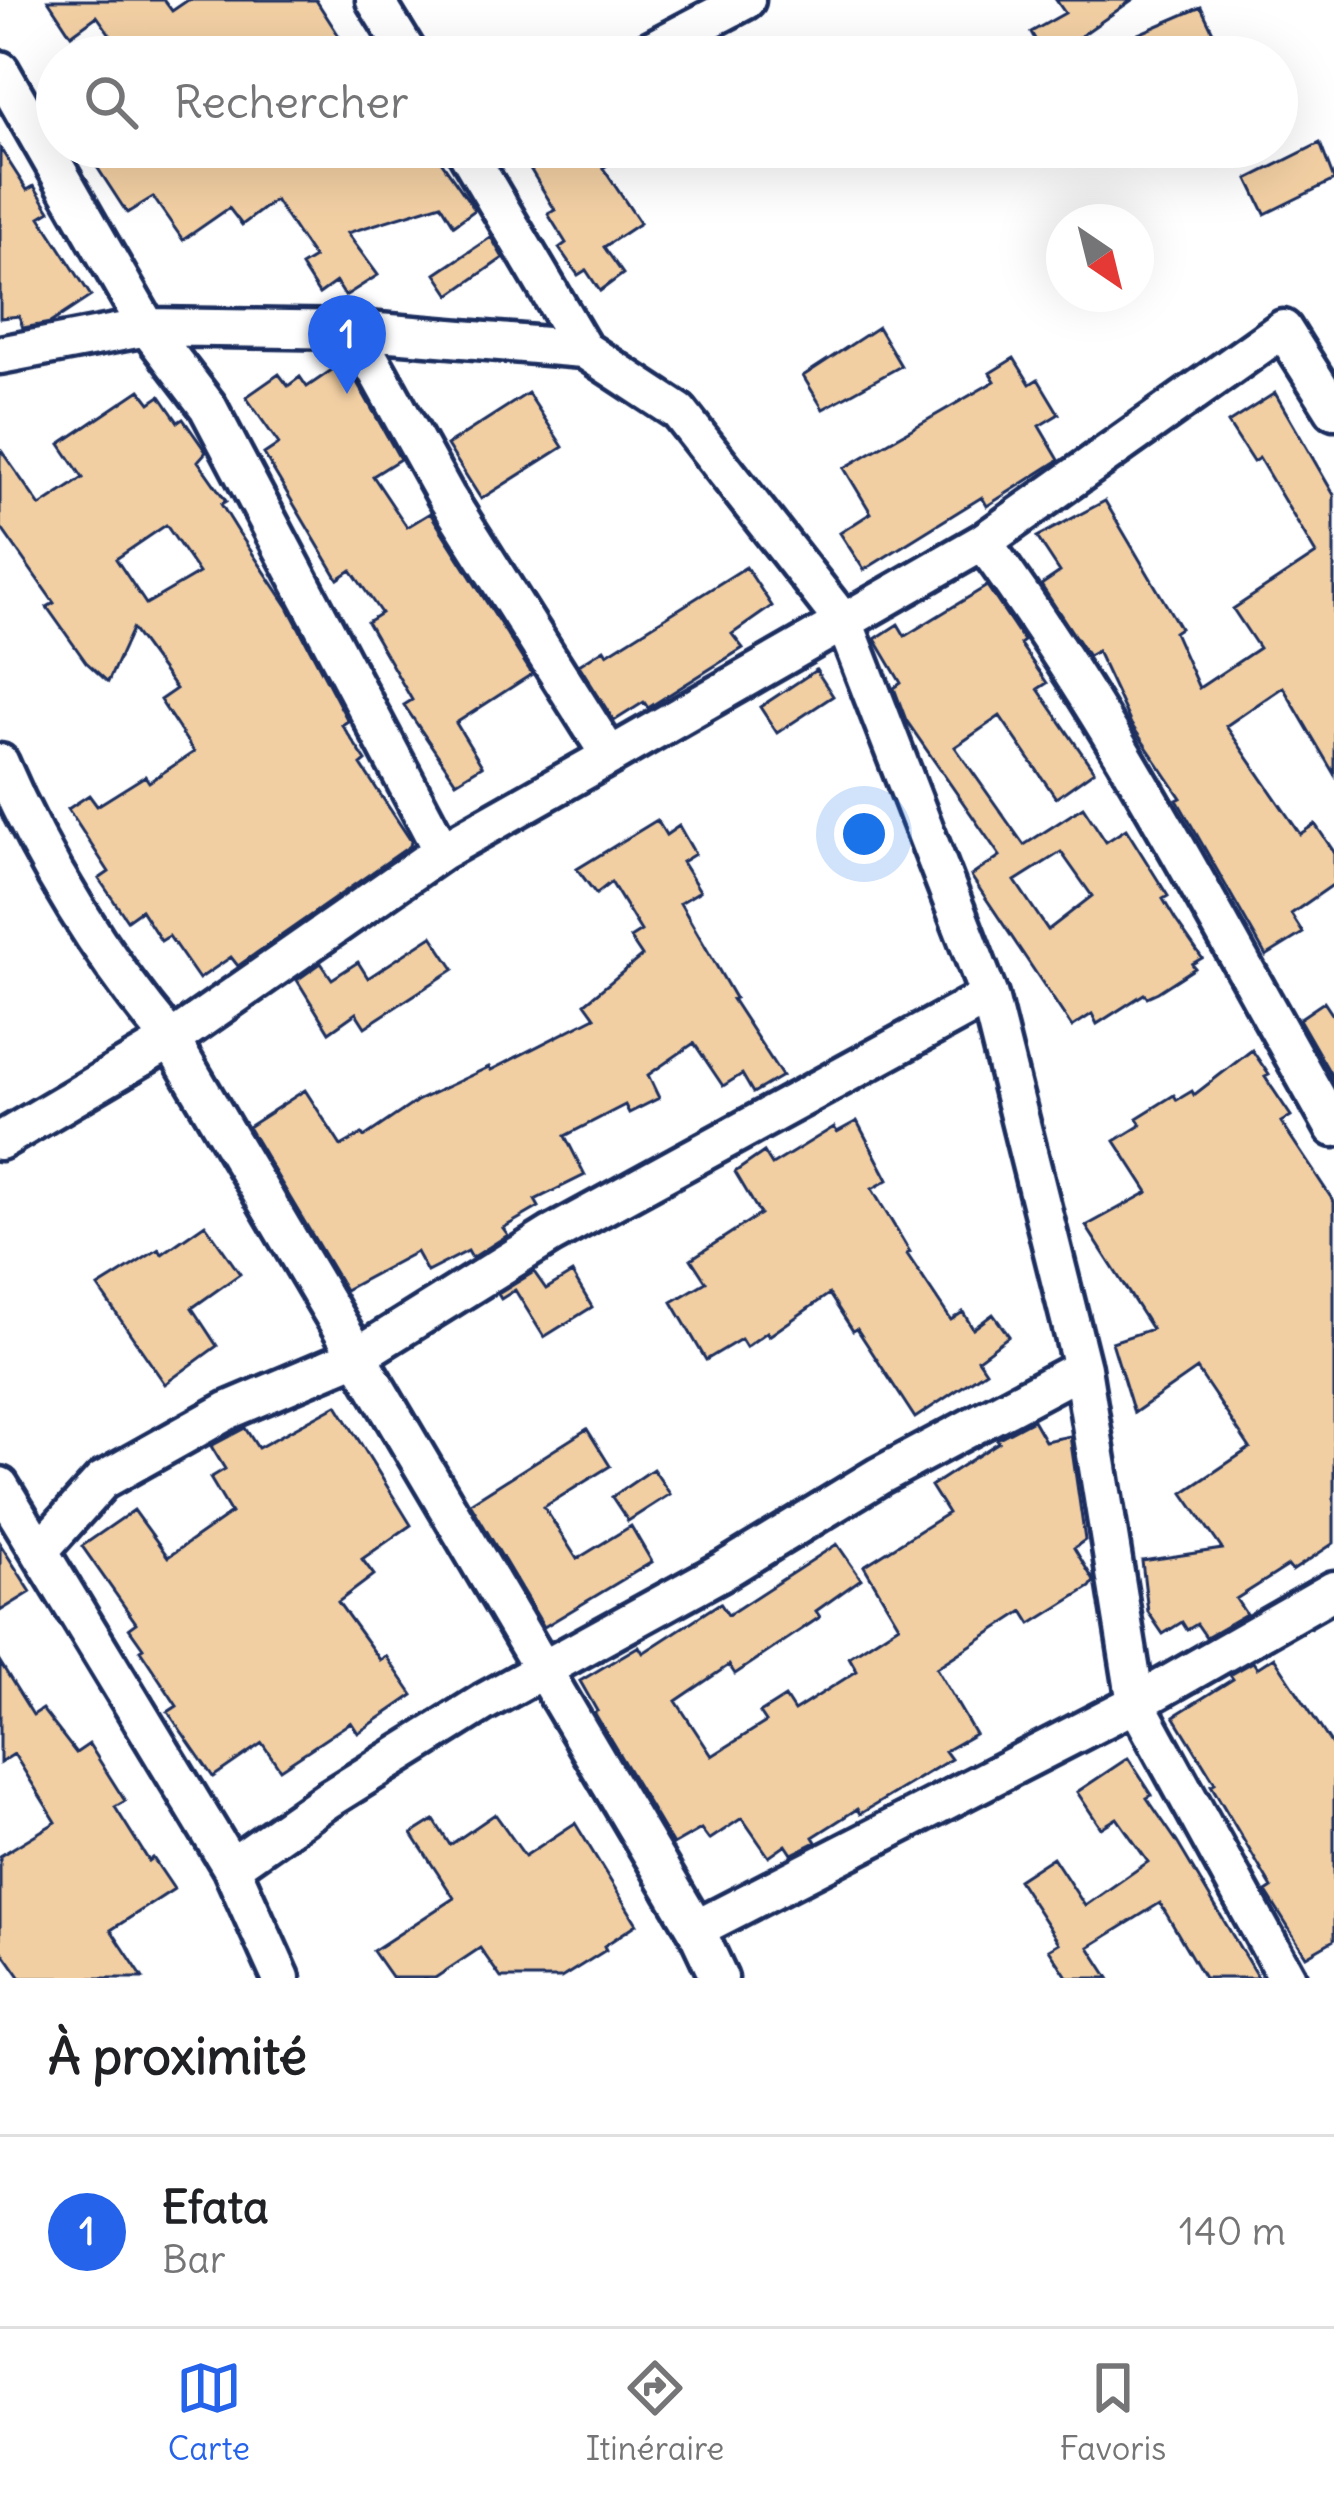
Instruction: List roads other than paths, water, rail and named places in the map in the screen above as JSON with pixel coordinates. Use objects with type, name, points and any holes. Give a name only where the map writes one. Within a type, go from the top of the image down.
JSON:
[{"type":"street","points":[[375,0],[397,36]]},
{"type":"street","points":[[678,36],[746,0]]},
{"type":"street","points":[[0,70],[36,133]]},
{"type":"street","points":[[56,168],[147,327],[208,407],[442,851]]},
{"type":"street","points":[[476,168],[583,349],[679,412],[845,624],[989,997],[1082,1368],[1136,1703],[1287,1978]]},
{"type":"street","points":[[0,355],[147,327],[354,329],[583,349]]},
{"type":"street","points":[[0,1141],[170,1040],[442,851],[983,542],[1283,328],[1334,410]]},
{"type":"street","points":[[354,329],[446,496],[610,756]]},
{"type":"street","points":[[983,542],[1084,688],[1334,1128]]},
{"type":"street","points":[[0,763],[81,913],[128,989],[170,1040],[696,1929],[719,1978]]},
{"type":"street","points":[[40,1549],[102,1481],[229,1411],[357,1356],[551,1234],[989,997]]},
{"type":"street","points":[[231,1867],[415,1743],[544,1673],[879,1476],[1082,1368]]},
{"type":"street","points":[[0,1486],[231,1867],[281,1978]]},
{"type":"street","points":[[696,1929],[1136,1703],[1334,1590]]},
{"type":"place","name":"Efata","points":[[347,394]]}]
